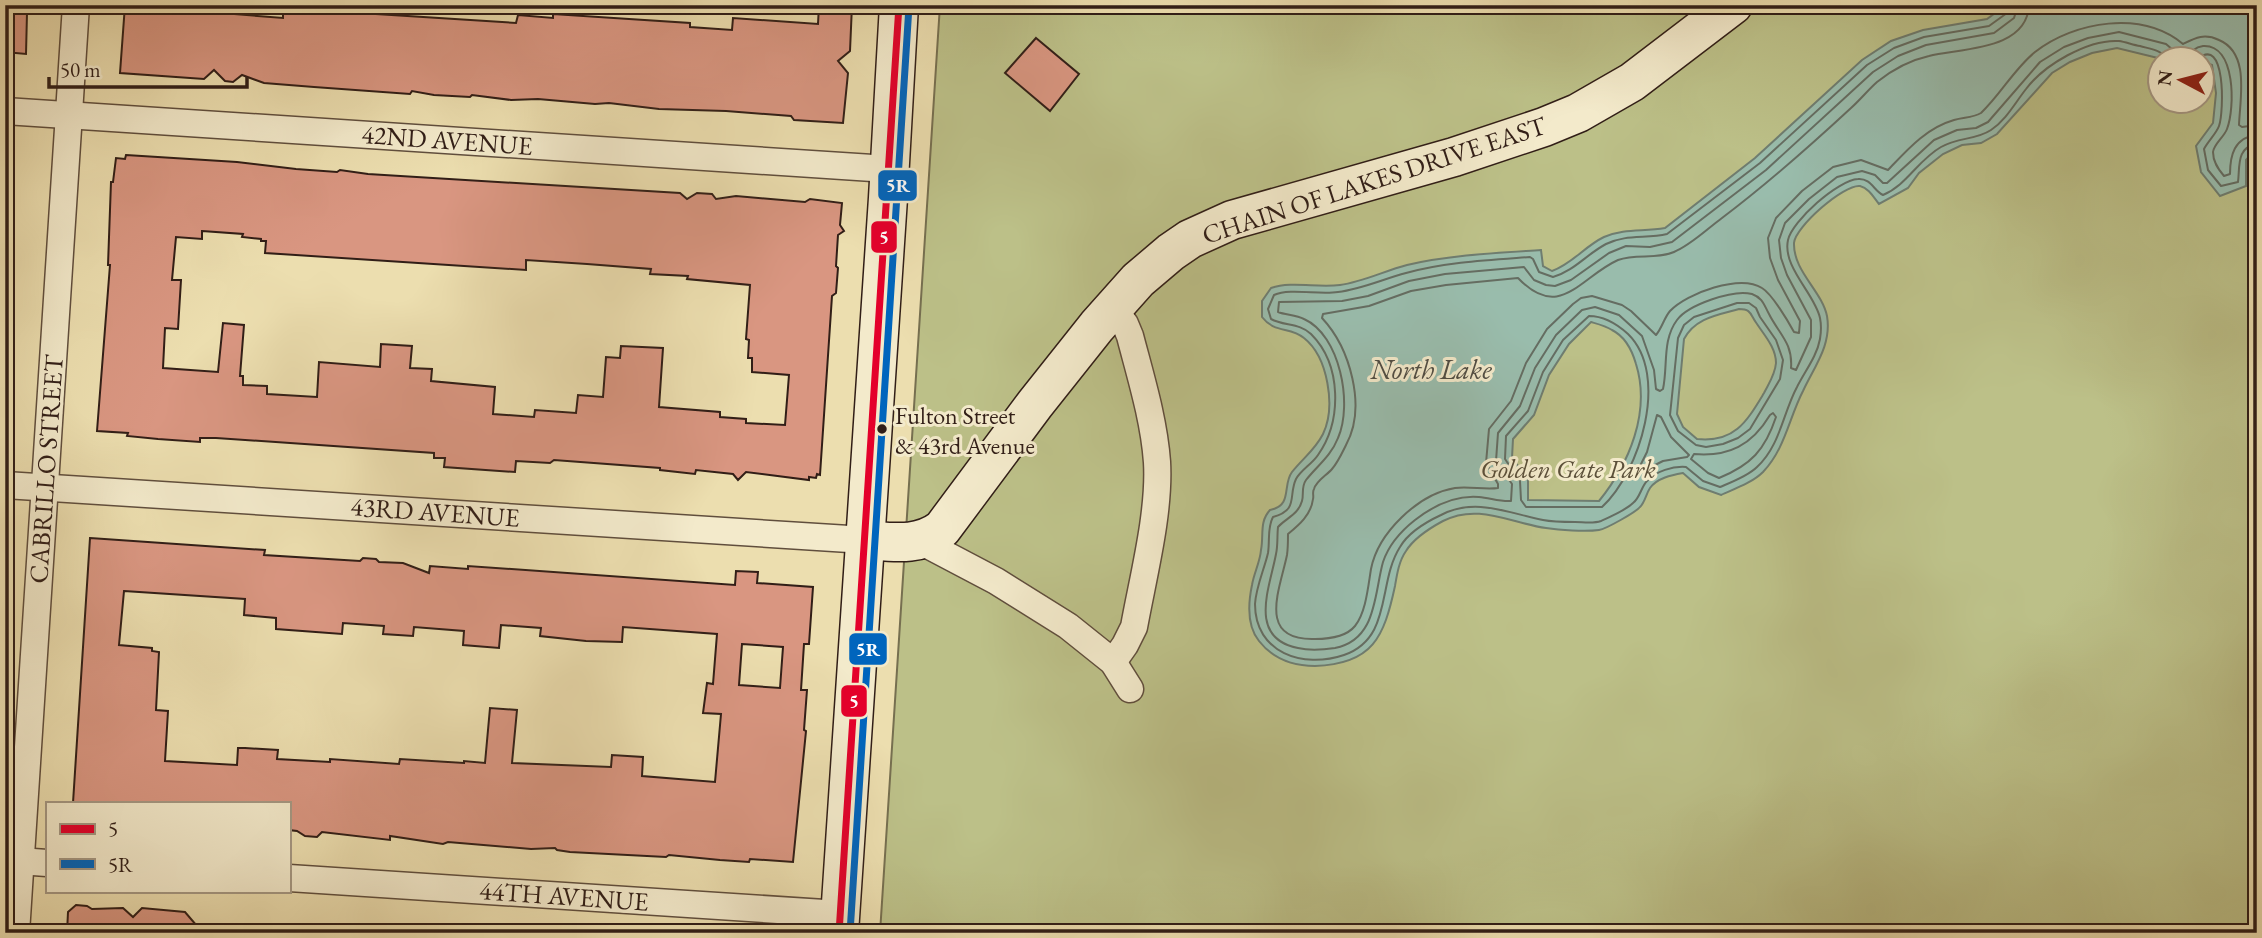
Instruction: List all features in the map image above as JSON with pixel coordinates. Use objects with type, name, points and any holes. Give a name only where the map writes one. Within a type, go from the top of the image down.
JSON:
[{"type":"street","name":"CABRILLO STREET","points":[[16,933],[13,860],[45,488],[76,5]]},
{"type":"street","points":[[839,923],[899,5]]},
{"type":"street","name":"CHAIN OF LAKES DRIVE EAST","points":[[920,541],[947,524],[1042,394],[1112,308],[1162,258],[1189,239],[1261,211],[1454,157],[1578,113],[1632,82],[1733,5]]},
{"type":"street","name":"42ND AVENUE","points":[[5,111],[888,169]]},
{"type":"street","points":[[1112,308],[1125,324],[1130,336],[1152,424],[1157,465],[1155,506],[1133,627],[1113,663]]},
{"type":"street","name":"43RD AVENUE","points":[[5,485],[865,540]]},
{"type":"street","points":[[865,540],[905,543],[920,541],[976,570],[1043,609],[1088,640],[1113,663],[1130,689]]},
{"type":"street","points":[[13,860],[46,863]]},
{"type":"street","name":"44TH AVENUE","points":[[290,878],[839,923]]},
{"type":"green space","name":"Golden Gate Park","points":[[940,5],[2257,5],[2257,933],[880,933]]},
{"type":"water","name":"North Lake","points":[[2006,5],[2257,5],[2257,148],[2246,160],[2246,186],[2220,196],[2201,172],[2196,146],[2216,116],[2216,46],[2146,46],[2146,55],[2117,48],[2092,53],[2070,62],[2052,73],[1997,134],[1981,143],[1962,145],[1943,154],[1919,173],[1908,188],[1879,204],[1866,189],[1853,187],[1832,199],[1802,227],[1794,243],[1795,253],[1824,307],[1827,337],[1782,443],[1759,476],[1721,495],[1699,487],[1683,473],[1665,478],[1650,488],[1637,509],[1599,530],[1551,529],[1481,514],[1456,516],[1428,530],[1406,551],[1386,620],[1373,644],[1363,653],[1335,664],[1307,666],[1277,657],[1264,647],[1252,629],[1249,607],[1262,544],[1264,519],[1270,510],[1282,504],[1289,477],[1320,440],[1329,410],[1324,370],[1312,346],[1299,334],[1272,326],[1262,317],[1262,301],[1271,288],[1287,285],[1340,285],[1424,262],[1541,250],[1543,266],[1552,271],[1604,237],[1627,231],[1665,228],[1755,158],[1862,60],[1891,41],[1923,30],[1987,19]],"holes":[[[1739,309],[1746,310],[1770,342],[1774,352],[1776,363],[1770,382],[1758,403],[1738,428],[1721,437],[1697,439],[1683,427],[1677,414],[1684,339],[1700,322]],[[1591,322],[1605,326],[1628,344],[1640,382],[1639,419],[1628,454],[1620,471],[1599,501],[1528,500],[1528,479],[1512,458],[1513,439],[1534,415],[1549,375],[1569,344]]]},
{"type":"building","points":[[125,5],[185,5],[185,10],[283,18],[283,9],[306,10],[307,5],[329,5],[329,11],[516,23],[518,15],[553,18],[553,14],[690,23],[690,27],[732,30],[733,18],[818,24],[819,5],[852,5],[850,51],[838,61],[848,73],[843,123],[794,120],[791,116],[659,109],[609,103],[511,100],[412,91],[410,94],[314,87],[264,83],[242,75],[233,82],[225,81],[214,70],[204,79],[120,73]]},
{"type":"building","points":[[5,12],[27,13],[26,54],[5,52]]},
{"type":"building","points":[[1036,38],[1079,74],[1050,111],[1005,73]]},
{"type":"building","points":[[126,155],[337,172],[340,170],[368,174],[680,193],[687,199],[697,193],[712,194],[716,199],[736,196],[842,203],[840,225],[844,231],[838,235],[836,293],[832,296],[820,475],[817,474],[816,478],[809,477],[809,480],[746,472],[738,480],[733,474],[696,470],[695,474],[660,468],[554,460],[550,463],[516,461],[515,472],[444,467],[445,458],[434,458],[434,453],[216,438],[200,438],[200,442],[97,431],[110,265],[111,182],[116,158],[125,159]],"holes":[[[202,231],[243,234],[242,237],[266,241],[265,253],[526,270],[526,260],[587,264],[651,269],[650,274],[688,276],[687,279],[750,285],[746,339],[749,340],[748,358],[752,358],[752,372],[789,375],[785,425],[746,423],[746,419],[720,417],[720,412],[659,407],[663,348],[621,346],[620,358],[606,357],[603,397],[578,395],[576,413],[535,410],[534,417],[493,414],[495,387],[431,381],[432,369],[410,368],[412,346],[381,344],[380,367],[319,362],[317,397],[267,394],[267,386],[243,385],[243,376],[240,376],[244,325],[223,323],[218,372],[163,368],[165,328],[178,329],[181,280],[172,280],[176,237],[202,239]]]},
{"type":"building","points":[[90,538],[265,550],[264,555],[360,561],[363,558],[376,559],[379,562],[403,563],[429,573],[430,566],[468,569],[468,566],[735,585],[736,571],[758,572],[757,583],[813,587],[809,644],[804,644],[801,690],[807,690],[806,731],[793,862],[750,859],[749,862],[669,855],[570,852],[555,848],[531,849],[448,842],[443,844],[390,836],[390,840],[322,832],[317,837],[305,836],[290,830],[290,802],[73,802]],"holes":[[[124,591],[245,599],[244,615],[276,618],[276,629],[342,634],[343,623],[384,626],[383,634],[413,636],[414,627],[464,631],[463,645],[499,648],[501,625],[541,628],[540,636],[586,641],[622,642],[623,627],[717,634],[713,684],[707,683],[703,713],[721,714],[715,782],[642,776],[643,757],[612,755],[611,767],[512,763],[517,710],[490,708],[485,763],[400,759],[399,764],[330,759],[330,762],[277,759],[278,750],[245,748],[238,748],[237,765],[165,761],[168,711],[156,710],[159,652],[152,651],[152,648],[119,645]],[[742,644],[783,647],[780,688],[739,685]]]},
{"type":"building","points":[[76,905],[92,909],[123,908],[133,917],[142,908],[185,912],[203,933],[67,933],[68,912]]},
{"type":"transit line","name":"5","points":[[839,933],[899,5]]},
{"type":"transit line","name":"5R","points":[[850,933],[909,6]]},
{"type":"place","name":"Fulton Street & 43rd Avenue","points":[[882,429]]}]
